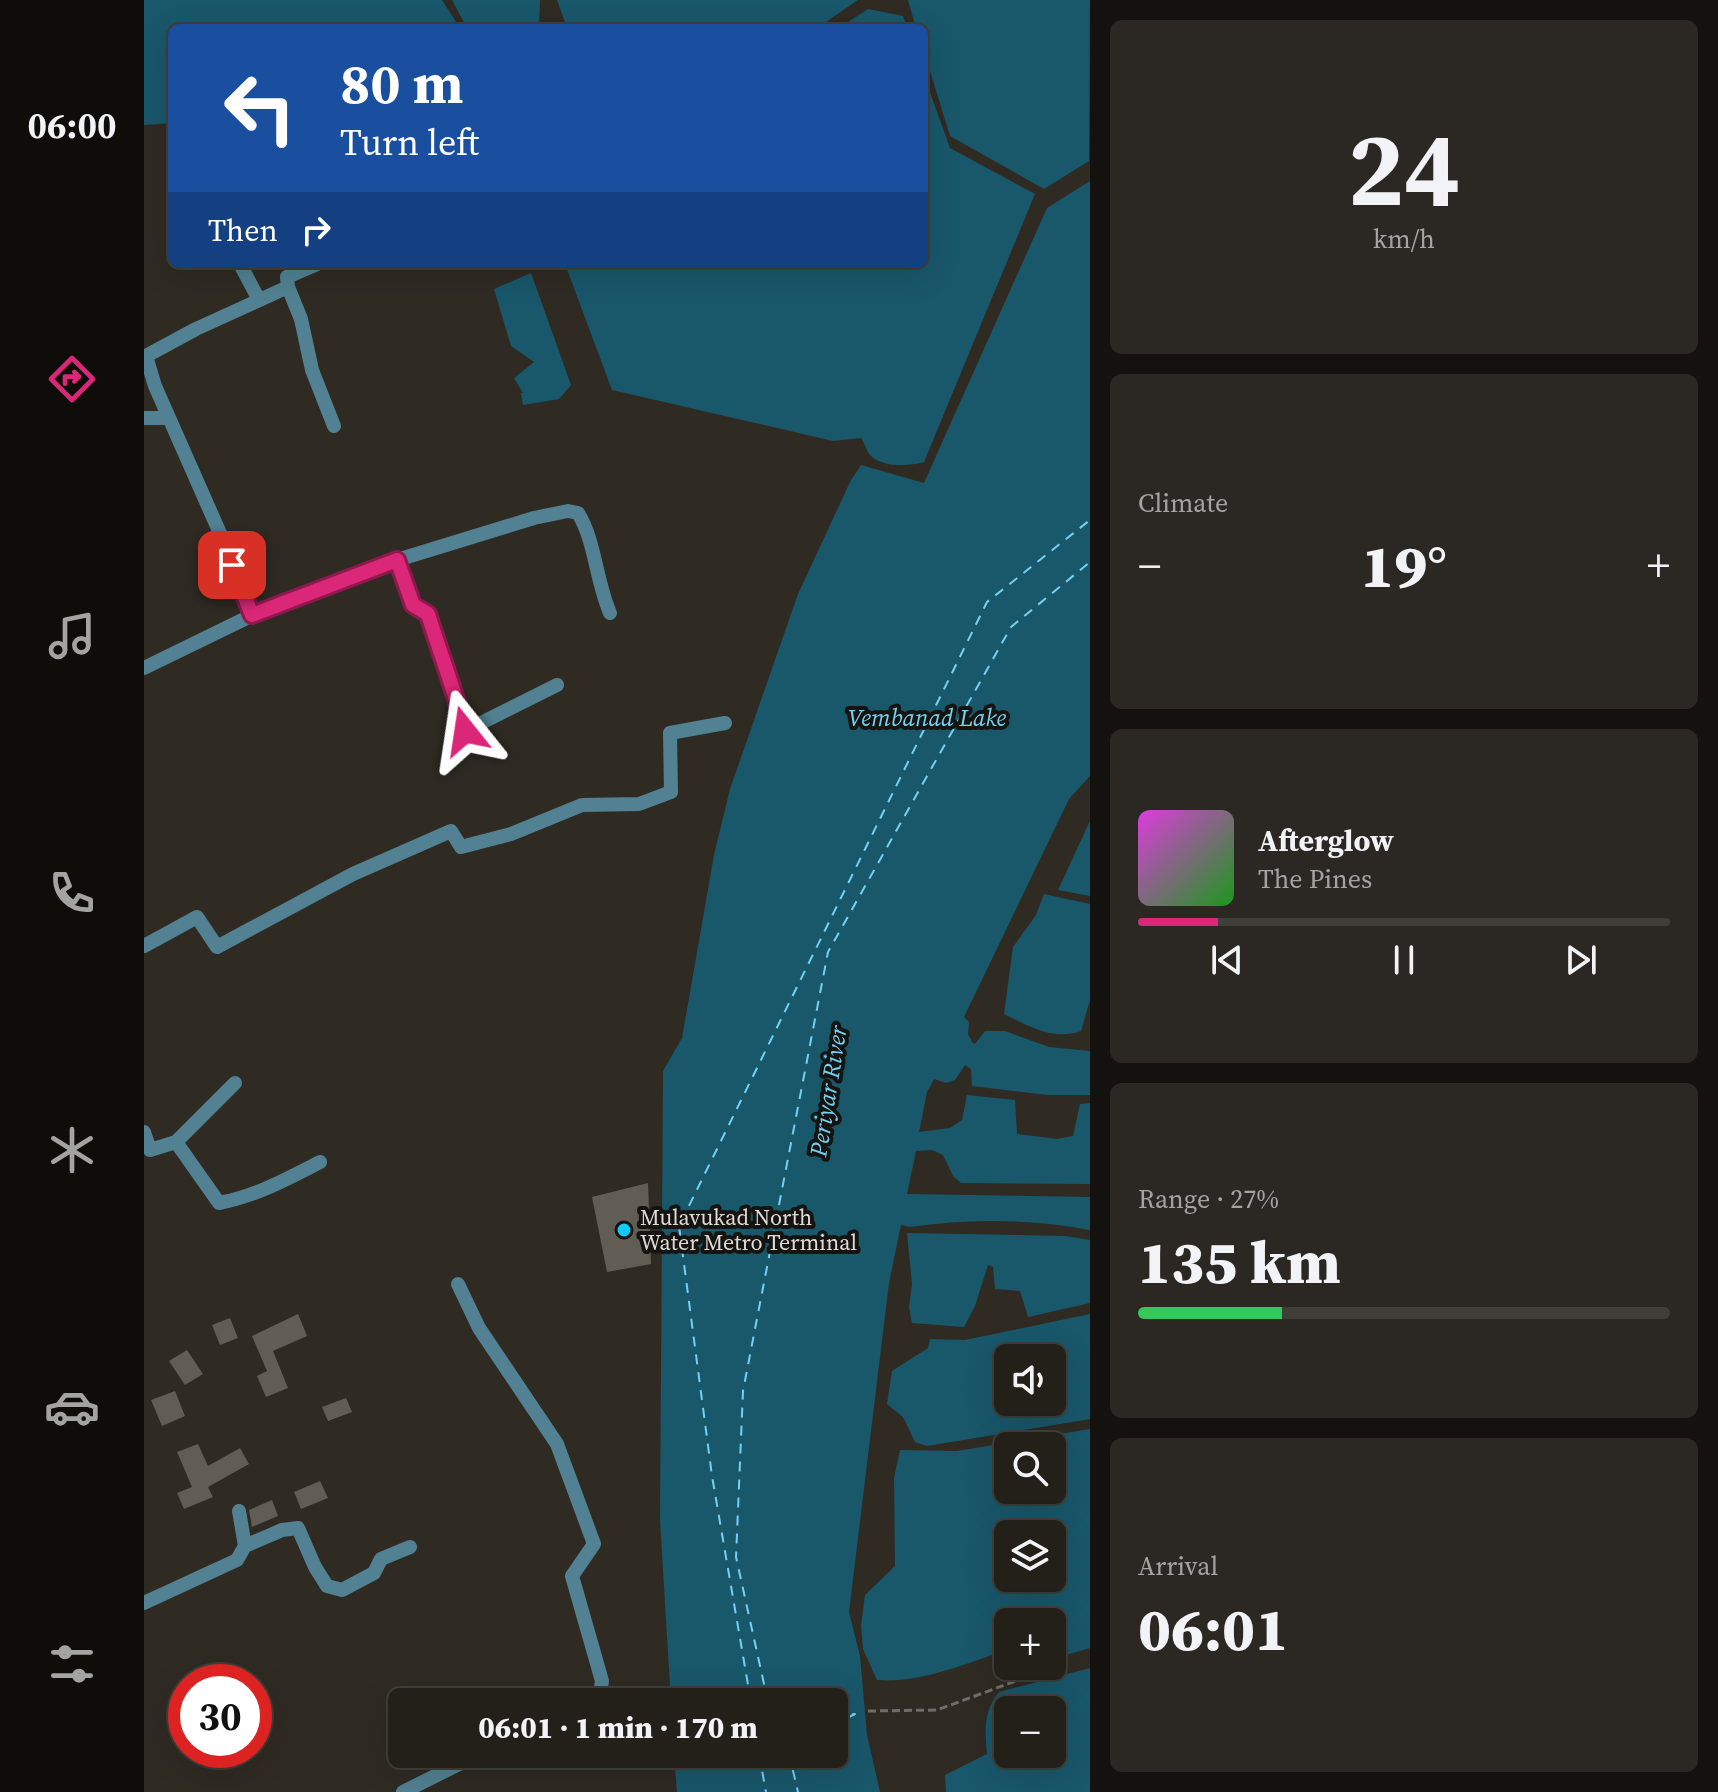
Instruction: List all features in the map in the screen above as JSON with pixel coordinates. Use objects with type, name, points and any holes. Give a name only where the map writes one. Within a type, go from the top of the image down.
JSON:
[{"type":"street","points":[[242,268],[259,300]]},
{"type":"street","points":[[308,268],[287,277],[288,287],[301,319],[312,370],[334,426]]},
{"type":"street","points":[[252,615],[146,356],[196,329],[288,287]]},
{"type":"street","points":[[144,418],[169,418]]},
{"type":"street","points":[[144,668],[252,615],[397,560],[534,518],[568,511],[578,513],[586,525],[599,587],[610,613]]},
{"type":"street","points":[[397,560],[413,605],[428,614],[445,670],[454,688],[465,731],[557,685]]},
{"type":"street","points":[[144,946],[197,917],[217,947],[353,874],[451,831],[461,847],[511,834],[582,805],[639,804],[671,792],[670,733],[725,723]]},
{"type":"street","points":[[144,1132],[147,1154],[176,1142],[235,1083]]},
{"type":"street","points":[[176,1142],[219,1203],[242,1199],[320,1162]]},
{"type":"street","points":[[458,1284],[479,1328],[557,1444],[594,1544],[572,1576],[602,1681],[601,1688]]},
{"type":"street","points":[[239,1511],[245,1546]]},
{"type":"street","points":[[144,1603],[237,1560],[245,1546],[282,1530],[298,1528],[327,1586],[342,1590],[374,1573],[381,1559],[410,1547]]},
{"type":"street","points":[[403,1792],[451,1768]]},
{"type":"path","points":[[868,1711],[937,1710],[1018,1680]]},
{"type":"water","points":[[144,0],[442,0],[457,24],[168,24],[168,123],[144,125]]},
{"type":"water","points":[[452,0],[540,0],[539,24],[465,24]]},
{"type":"water","points":[[557,0],[858,0],[823,24],[566,24]]},
{"type":"water","points":[[908,0],[1090,0],[1089,161],[1044,189],[950,136],[928,65],[928,24],[915,24]]},
{"type":"water","points":[[868,9],[903,16],[906,24],[845,24]]},
{"type":"water","points":[[928,87],[950,148],[1035,194],[924,462],[904,465],[882,463],[871,456],[861,438],[833,441],[612,390],[566,268],[928,268]]},
{"type":"water","name":"Vembanad Lake","points":[[1090,181],[1090,776],[1069,799],[964,1017],[969,1022],[968,1034],[975,1044],[985,1031],[1005,1031],[1049,1047],[1090,1051],[1090,1095],[1048,1095],[972,1086],[971,1069],[965,1065],[955,1080],[946,1083],[934,1079],[927,1092],[919,1132],[950,1128],[962,1120],[967,1095],[1015,1100],[1017,1134],[1057,1139],[1073,1136],[1080,1104],[1090,1103],[1090,1184],[961,1183],[953,1176],[943,1155],[932,1150],[916,1151],[907,1194],[1090,1197],[1090,1230],[1000,1221],[901,1225],[889,1283],[849,1612],[860,1656],[867,1735],[880,1792],[677,1792],[675,1768],[848,1768],[848,1688],[670,1688],[660,1520],[663,1071],[682,1038],[714,855],[730,789],[798,594],[851,480],[861,465],[924,483],[1047,208]]},
{"type":"water","points":[[531,273],[571,385],[559,399],[523,405],[523,393],[514,378],[534,362],[511,346],[494,289]]},
{"type":"water","points":[[1090,821],[1090,896],[1058,890]]},
{"type":"water","points":[[1044,894],[1090,904],[1090,1000],[1081,1031],[1071,1034],[1041,1031],[1004,1014],[1013,947],[1036,915]]},
{"type":"water","points":[[907,1233],[1066,1236],[1090,1240],[1090,1303],[1028,1317],[1020,1291],[995,1289],[993,1267],[988,1265],[975,1306],[964,1327],[912,1323]]},
{"type":"water","points":[[1090,1314],[1090,1419],[994,1432],[994,1435],[927,1446],[915,1442],[903,1417],[887,1404],[892,1371],[928,1348],[930,1339],[965,1340]]},
{"type":"water","points":[[1090,1429],[1090,1648],[1066,1655],[1066,1608],[994,1608],[994,1654],[926,1676],[877,1680],[863,1649],[861,1626],[865,1595],[895,1566],[894,1478],[900,1450],[957,1451],[994,1445],[994,1504],[1066,1504],[1066,1433]]},
{"type":"water","points":[[1090,1668],[1090,1792],[946,1792],[945,1775],[987,1754],[986,1729],[994,1699],[994,1768],[1066,1768],[1066,1696],[996,1696],[999,1692],[1044,1680],[1066,1680],[1066,1674]]},
{"type":"building","name":"Mulavukad North Water Metro Terminal","points":[[648,1183],[651,1264],[607,1272],[592,1197]]},
{"type":"building","points":[[298,1314],[307,1336],[273,1351],[288,1388],[266,1397],[257,1376],[267,1371],[252,1336]]},
{"type":"building","points":[[230,1318],[238,1338],[220,1345],[212,1325]]},
{"type":"building","points":[[187,1350],[203,1374],[185,1385],[169,1361]]},
{"type":"building","points":[[175,1391],[185,1416],[162,1426],[151,1400]]},
{"type":"building","points":[[346,1398],[352,1412],[328,1421],[322,1407]]},
{"type":"building","points":[[198,1444],[208,1466],[240,1448],[249,1464],[208,1487],[213,1497],[184,1509],[177,1493],[192,1487],[177,1452]]},
{"type":"building","points":[[320,1481],[328,1498],[301,1509],[294,1492]]},
{"type":"building","points":[[272,1500],[278,1516],[252,1527],[249,1510]]},
{"type":"ferry route","points":[[749,1688],[712,1476],[679,1226],[987,602],[1090,520]]},
{"type":"ferry route","points":[[765,1688],[736,1557],[743,1391],[828,952],[1011,627],[1090,562]]},
{"type":"ferry route","points":[[848,1714],[855,1714],[848,1718]]},
{"type":"ferry route","points":[[762,1768],[766,1792]]},
{"type":"ferry route","points":[[792,1768],[798,1792]]},
{"type":"place","name":"Mulavukad North Water Metro Terminal","points":[[624,1230]]},
{"type":"route","points":[[232,565],[252,615],[338,585],[397,560],[413,605],[428,614],[445,670],[454,688],[465,731]]},
{"type":"water label","name":"Periyar River","points":[[828,1091]]}]
